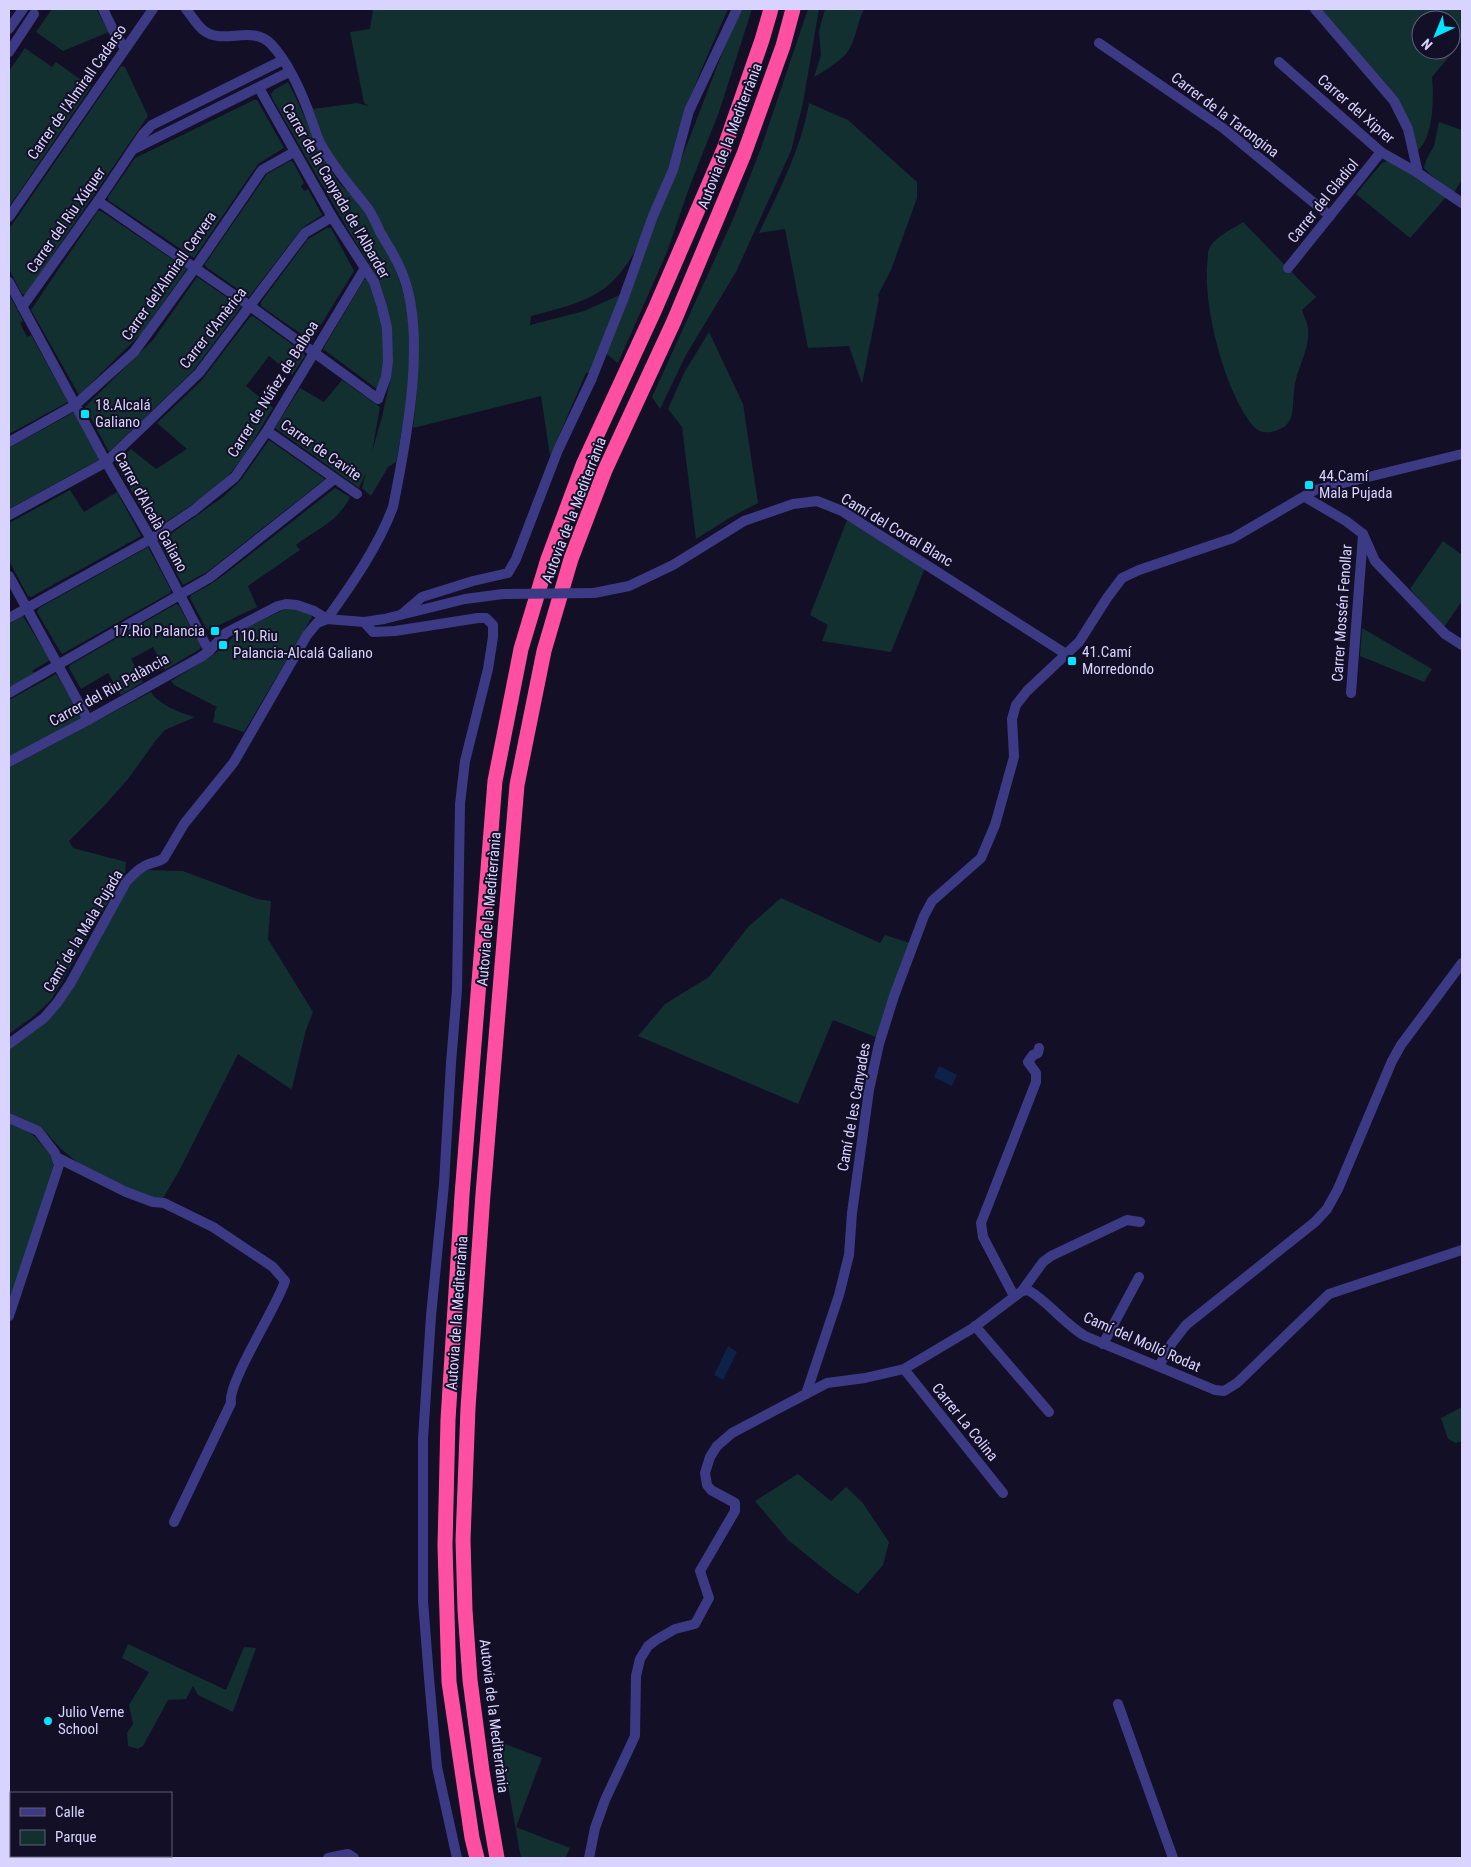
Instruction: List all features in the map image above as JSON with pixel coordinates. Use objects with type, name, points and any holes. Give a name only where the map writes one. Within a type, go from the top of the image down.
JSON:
[{"type":"highway","name":"Autovia de la Mediterrània","points":[[477,1858],[472,1838],[449,1682],[445,1546],[448,1420],[462,1195],[495,781],[522,649],[548,559],[583,465],[655,309],[724,150],[771,9]]},
{"type":"highway","name":"Autovia de la Mediterrània","points":[[497,1858],[482,1771],[470,1680],[463,1540],[468,1408],[483,1194],[517,785],[544,652],[572,559],[605,470],[674,321],[744,154],[783,46],[794,9]]},
{"type":"street","points":[[103,9],[116,36],[125,48]]},
{"type":"street","name":"Carrer de l'Almirall Cadarso","points":[[9,217],[153,9]]},
{"type":"street","name":"Camí de la Mala Pujada","points":[[9,1044],[44,1018],[57,1003],[70,984],[126,882],[147,864],[161,861],[164,858],[184,824],[234,762],[307,635],[317,623],[327,619],[366,560],[394,507],[408,430],[414,350],[414,322],[411,298],[401,269],[367,207],[342,178],[322,147],[313,122],[283,60],[267,40],[250,35],[226,36],[210,34],[202,30],[186,9]]},
{"type":"street","points":[[402,614],[422,597],[473,580],[508,574],[516,559],[558,450],[592,378],[623,300],[652,216],[673,170],[689,111],[737,9]]},
{"type":"street","points":[[1314,9],[1394,102],[1408,129],[1418,173]]},
{"type":"street","points":[[9,29],[30,10]]},
{"type":"street","points":[[9,52],[30,10]]},
{"type":"street","name":"Carrer de la Tarongina","points":[[1100,43],[1223,128],[1330,216]]},
{"type":"street","name":"Carrer del Riu Xúquer","points":[[22,307],[134,150],[143,134],[152,125],[283,60]]},
{"type":"street","name":"Carrer del Xiprer","points":[[1279,62],[1381,152],[1418,173],[1462,202]]},
{"type":"street","name":"Carrer del Riu Xúquer","points":[[134,150],[289,72]]},
{"type":"street","name":"Carrer de la Canyada de l'Albarder","points":[[259,88],[332,217],[374,282],[387,328],[388,360],[386,377],[378,399],[314,352]]},
{"type":"street","name":"Carrer del'Almirall Cervera","points":[[9,442],[75,405],[134,352],[195,268],[262,170],[294,152]]},
{"type":"street","name":"Carrer del Gladiol","points":[[1288,268],[1381,152]]},
{"type":"street","points":[[98,201],[314,352]]},
{"type":"street","name":"Carrer d'Amèrica","points":[[9,515],[106,462],[199,373],[305,233],[332,217]]},
{"type":"street","name":"Carrer de Núñez de Balboa","points":[[9,618],[151,539],[201,504],[235,477],[267,431],[364,268]]},
{"type":"street","name":"Carrer d'Alcalà Galiano","points":[[9,282],[106,462],[151,539],[209,651]]},
{"type":"street","name":"Carrer de Cavite","points":[[267,431],[357,494]]},
{"type":"street","name":"Camí de les Canyades","points":[[806,1394],[839,1295],[849,1255],[852,1213],[869,1090],[879,1044],[894,996],[924,916],[932,901],[981,858],[995,825],[1014,757],[1012,719],[1016,705],[1027,691],[1079,642],[1122,578],[1139,570],[1233,538],[1316,490],[1462,454]]},
{"type":"street","points":[[9,693],[209,578],[334,479]]},
{"type":"street","points":[[1306,497],[1346,521],[1363,534],[1375,561],[1445,634],[1462,645]]},
{"type":"street","name":"Camí del Corral Blanc","points":[[364,622],[465,599],[503,594],[594,593],[629,586],[673,565],[744,520],[793,504],[817,501],[842,511],[1066,654]]},
{"type":"street","name":"Carrer Mossén Fenollar","points":[[1351,693],[1363,534]]},
{"type":"street","points":[[9,576],[88,720]]},
{"type":"street","name":"Carrer del Riu Palància","points":[[9,762],[88,720],[209,651],[226,633],[278,606],[286,604],[297,605],[314,611],[327,619]]},
{"type":"street","points":[[327,619],[364,622],[373,632],[395,631],[478,618],[486,618],[493,625],[488,669],[465,760],[460,804],[457,990],[444,1184],[431,1316],[423,1439],[423,1601],[429,1678],[437,1767],[457,1858]]},
{"type":"street","points":[[1159,1366],[1172,1343],[1186,1325],[1308,1228],[1327,1209],[1338,1189],[1392,1061],[1401,1045],[1462,963]]},
{"type":"street","points":[[1018,1293],[983,1237],[981,1223],[1036,1082],[1036,1073],[1028,1062],[1033,1055],[1038,1053],[1039,1048]]},
{"type":"street","points":[[9,1118],[38,1131],[58,1158],[126,1192],[153,1202],[164,1203],[213,1228],[273,1267],[285,1281],[238,1374],[230,1398],[231,1403],[174,1522]]},
{"type":"street","points":[[9,1316],[59,1165],[58,1158]]},
{"type":"street","points":[[589,1858],[595,1828],[605,1800],[635,1736],[636,1676],[640,1659],[648,1646],[656,1640],[675,1629],[695,1624],[709,1598],[700,1571],[736,1511],[735,1503],[706,1486],[705,1472],[710,1457],[717,1446],[732,1433],[827,1383],[865,1378],[904,1369],[975,1326],[1018,1293],[1043,1262],[1051,1256],[1127,1220],[1140,1222]]},
{"type":"street","name":"Camí del Molló Rodat","points":[[1018,1293],[1028,1290],[1035,1294],[1078,1332],[1103,1344],[1215,1390],[1224,1391],[1237,1383],[1329,1294],[1462,1250]]},
{"type":"street","points":[[1103,1344],[1139,1276]]},
{"type":"street","points":[[975,1326],[1049,1412]]},
{"type":"street","name":"Carrer La Colina","points":[[904,1369],[1003,1493]]},
{"type":"street","points":[[1118,1704],[1173,1858]]},
{"type":"street","points":[[328,1858],[348,1854],[354,1858]]},
{"type":"green space","points":[[52,9],[96,9],[109,32],[63,51],[36,32]]},
{"type":"green space","points":[[373,9],[728,9],[687,107],[656,204],[634,252],[621,272],[597,294],[569,305],[531,316],[530,325],[584,311],[622,294],[590,372],[586,373],[550,456],[541,396],[413,428],[417,391],[417,316],[412,290],[327,150],[313,109],[357,103],[369,106],[364,103],[350,32],[370,29]]},
{"type":"green space","points":[[739,9],[752,9],[719,112],[689,188],[667,252],[618,363],[603,351],[690,137]]},
{"type":"green space","points":[[808,9],[819,9],[803,103],[791,151],[736,272],[686,355],[660,409],[652,397],[734,217],[761,148]]},
{"type":"green space","points":[[825,9],[864,9],[846,54],[814,77],[821,55],[819,31]]},
{"type":"green space","points":[[1320,9],[1462,9],[1461,42],[1461,10],[1411,10],[1411,60],[1446,60],[1432,77],[1433,105],[1430,127],[1423,145],[1417,151],[1412,128]]},
{"type":"green space","points":[[25,48],[52,67],[56,62],[91,87],[9,207],[9,71]]},
{"type":"green space","points":[[121,66],[125,67],[148,116],[26,294],[22,294],[9,269],[9,229]]},
{"type":"green space","points":[[288,82],[330,168],[339,183],[358,201],[384,246],[399,278],[407,310],[410,331],[409,376],[404,420],[396,462],[388,467],[371,496],[362,488],[366,472],[359,488],[275,428],[300,388],[324,402],[342,380],[380,407],[372,452],[391,376],[387,308],[373,270],[272,98],[271,94],[274,90]]},
{"type":"green space","points":[[257,100],[284,148],[258,164],[194,258],[108,200],[108,197],[135,158]]},
{"type":"green space","points":[[809,103],[848,120],[917,182],[917,198],[891,270],[878,295],[879,299],[862,384],[849,346],[808,348],[785,229],[759,233],[782,186],[795,153]]},
{"type":"green space","points":[[1439,122],[1462,130],[1462,179],[1454,193],[1424,168],[1434,146]]},
{"type":"green space","points":[[290,161],[293,162],[304,183],[301,186],[304,191],[308,189],[322,215],[302,228],[249,297],[206,267],[205,264],[267,174]]},
{"type":"green space","points":[[1387,161],[1407,170],[1446,197],[1410,238],[1356,194],[1382,163]]},
{"type":"green space","points":[[98,211],[101,211],[187,269],[141,334],[79,395],[31,310]]},
{"type":"green space","points":[[1243,222],[1316,297],[1302,310],[1308,326],[1308,336],[1295,383],[1291,417],[1285,426],[1271,432],[1262,432],[1254,427],[1234,394],[1218,350],[1209,305],[1207,266],[1209,249],[1220,236]]},
{"type":"green space","points":[[327,228],[331,228],[354,271],[311,341],[261,306],[261,302],[308,239]]},
{"type":"green space","points":[[197,277],[241,307],[193,371],[109,452],[85,407],[153,340]]},
{"type":"green space","points":[[368,279],[384,329],[384,380],[377,389],[323,349],[364,280]]},
{"type":"green space","points":[[9,294],[23,321],[20,323],[27,337],[31,335],[68,402],[9,434]]},
{"type":"green space","points":[[253,316],[304,353],[305,356],[292,375],[269,356],[246,386],[273,408],[241,460],[212,491],[156,529],[152,528],[116,463],[131,449],[156,469],[187,449],[157,423],[201,381],[250,317]]},
{"type":"green space","points":[[709,332],[743,404],[758,503],[696,539],[682,427],[668,409],[684,373]]},
{"type":"green space","points":[[74,412],[100,459],[9,509],[9,448]]},
{"type":"green space","points":[[269,440],[325,479],[207,572],[183,585],[159,542],[223,497],[240,481]]},
{"type":"green space","points":[[335,488],[350,497],[339,513],[296,545],[300,550],[248,586],[257,607],[209,630],[206,628],[190,598],[191,595],[229,571]]},
{"type":"green space","points":[[70,490],[84,512],[117,492],[141,536],[31,597],[28,596],[9,561],[9,523]]},
{"type":"green space","points":[[847,520],[925,568],[891,652],[822,641],[828,625],[810,615]]},
{"type":"green space","points":[[1443,541],[1462,555],[1462,601],[1444,627],[1410,589]]},
{"type":"green space","points":[[148,547],[171,590],[170,593],[62,654],[37,612],[39,608]]},
{"type":"green space","points":[[176,604],[179,606],[201,646],[200,649],[165,670],[153,647],[131,659],[143,682],[121,695],[108,673],[81,689],[69,668],[70,665]]},
{"type":"green space","points":[[291,608],[311,613],[312,617],[244,732],[213,722],[217,707],[174,685],[171,681],[216,653],[241,630]]},
{"type":"green space","points":[[23,616],[50,660],[32,671],[36,675],[9,687],[9,624]]},
{"type":"green space","points":[[1362,628],[1432,669],[1424,682],[1360,656]]},
{"type":"green space","points":[[56,674],[82,717],[9,759],[9,700]]},
{"type":"green space","points":[[151,692],[164,705],[195,717],[165,730],[128,779],[69,841],[73,848],[126,862],[125,873],[51,1000],[35,1015],[9,1034],[9,768]]},
{"type":"green space","points":[[148,870],[183,871],[257,899],[271,901],[268,939],[313,1012],[306,1030],[291,1089],[238,1054],[179,1171],[162,1200],[153,1199],[93,1175],[61,1149],[42,1128],[9,1112],[9,1050],[37,1029],[132,879],[141,872]]},
{"type":"green space","points":[[781,898],[880,943],[885,935],[910,943],[878,1038],[833,1020],[798,1104],[638,1036],[665,1004],[709,977],[748,927]]},
{"type":"green space","points":[[9,1119],[34,1136],[55,1160],[9,1305]]},
{"type":"green space","points":[[1462,1407],[1462,1441],[1456,1443],[1448,1439],[1441,1418]]},
{"type":"green space","points":[[798,1474],[831,1501],[846,1487],[862,1502],[889,1542],[883,1565],[858,1594],[788,1540],[755,1501]]},
{"type":"green space","points":[[128,1644],[226,1690],[244,1647],[256,1648],[233,1712],[198,1695],[193,1686],[186,1699],[168,1700],[143,1746],[138,1749],[128,1746],[127,1733],[133,1724],[129,1705],[149,1672],[122,1658]]},
{"type":"green space","points":[[500,1742],[542,1758],[516,1827],[570,1848],[565,1858],[521,1858]]},
{"type":"water","points":[[939,1066],[957,1075],[952,1086],[934,1077]]},
{"type":"water","points":[[728,1346],[737,1352],[723,1380],[714,1375]]},
{"type":"place","name":"18.Alcalá Galiano","points":[[85,414]]},
{"type":"place","name":"44.Camí Mala Pujada","points":[[1309,485]]},
{"type":"place","name":"17.Rio Palancia","points":[[215,631]]},
{"type":"place","name":"110.Riu Palancia-Alcalá Galiano","points":[[223,645]]},
{"type":"place","name":"41.Camí Morredondo","points":[[1072,661]]},
{"type":"place","name":"Julio Verne School","points":[[48,1721]]}]
